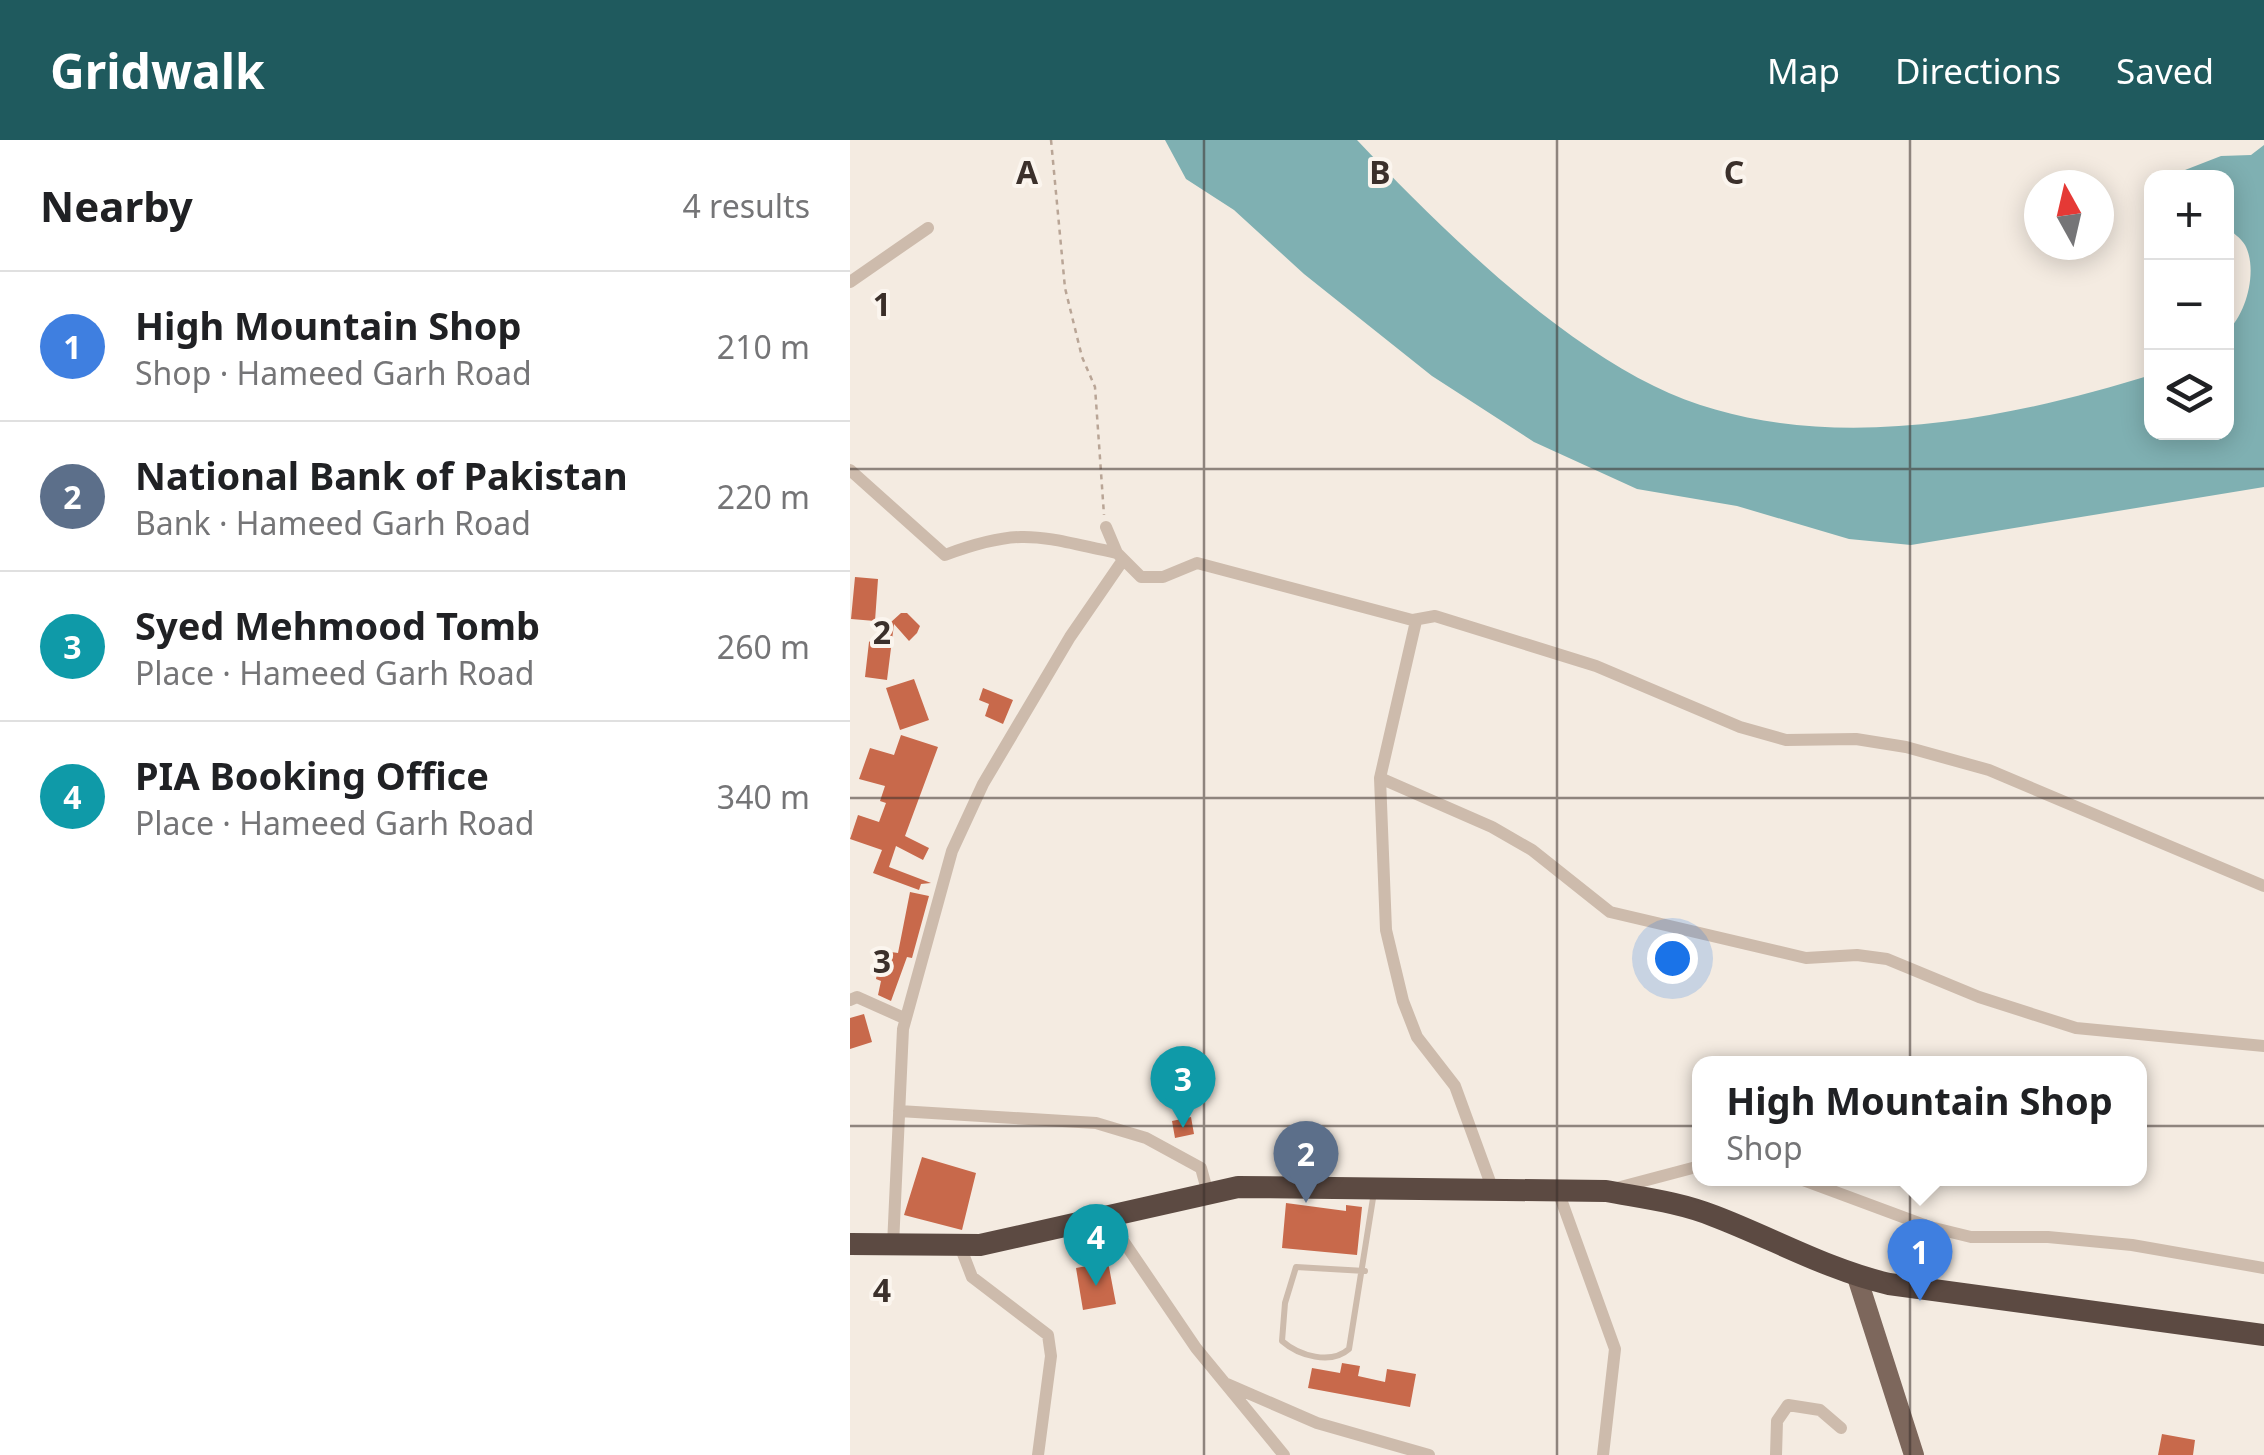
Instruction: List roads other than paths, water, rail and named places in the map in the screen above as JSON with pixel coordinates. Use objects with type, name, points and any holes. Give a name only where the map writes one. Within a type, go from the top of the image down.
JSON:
[{"type":"highway","points":[[850,1244],[960,1246],[1108,1217],[1207,1190],[1606,1192],[1664,1200],[1711,1215],[1857,1277],[2264,1335]]},
{"type":"main road","points":[[1857,1277],[1914,1455]]},
{"type":"street","points":[[850,282],[928,228]]},
{"type":"street","points":[[850,470],[946,555],[989,539],[1026,533],[1120,556]]},
{"type":"street","points":[[1106,527],[1120,556],[1133,572],[1148,579],[1197,563],[1413,620],[1435,616],[1596,666],[1740,727],[1786,740],[1856,740],[1906,747],[1989,770],[2264,886]]},
{"type":"street","points":[[893,1245],[904,1018],[952,851],[968,812],[1120,556]]},
{"type":"street","points":[[1413,620],[1380,778],[1378,826],[1386,930],[1403,1001],[1417,1037],[1455,1086],[1493,1190]]},
{"type":"street","points":[[1380,778],[1492,827],[1532,850],[1610,912],[1806,958],[1857,955],[1887,959],[1979,997],[2076,1028],[2264,1046]]},
{"type":"street","points":[[850,1000],[857,997],[904,1018]]},
{"type":"street","points":[[899,1111],[1096,1123],[1146,1138],[1200,1168],[1207,1190]]},
{"type":"street","points":[[1606,1192],[1692,1168]]},
{"type":"street","points":[[1820,1186],[1930,1227],[1971,1237],[2048,1237],[2132,1245],[2264,1268]]},
{"type":"street","points":[[1558,1191],[1615,1349],[1603,1455]]},
{"type":"street","points":[[1108,1217],[1225,1383],[1284,1455]]},
{"type":"street","points":[[960,1246],[972,1277],[1048,1335],[1051,1356],[1038,1455]]},
{"type":"street","points":[[1225,1383],[1317,1423],[1429,1455]]},
{"type":"street","points":[[1776,1455],[1776,1421],[1788,1405],[1820,1410],[1841,1428]]},
{"type":"lane","points":[[1365,1271],[1296,1267],[1285,1302],[1282,1341],[1301,1353],[1330,1358],[1343,1355],[1353,1338],[1365,1271],[1374,1188]]},
{"type":"water","points":[[1165,140],[1357,140],[1458,242],[1535,308],[1614,364],[1654,386],[1712,409],[1774,422],[1837,427],[1902,426],[2031,407],[2144,377],[2144,440],[2234,440],[2234,323],[2245,303],[2250,266],[2245,245],[2234,234],[2234,170],[2185,170],[2221,156],[2251,155],[2264,145],[2264,487],[1911,545],[1849,539],[1737,506],[1637,489],[1534,442],[1432,376],[1304,274],[1234,210],[1186,179]]},
{"type":"place","name":"Syed Mehmood Tomb","points":[[1183,1128]]},
{"type":"place","name":"National Bank of Pakistan","points":[[1306,1203]]},
{"type":"place","name":"PIA Booking Office","points":[[1096,1286]]},
{"type":"place","name":"High Mountain Shop","points":[[1920,1301]]}]
